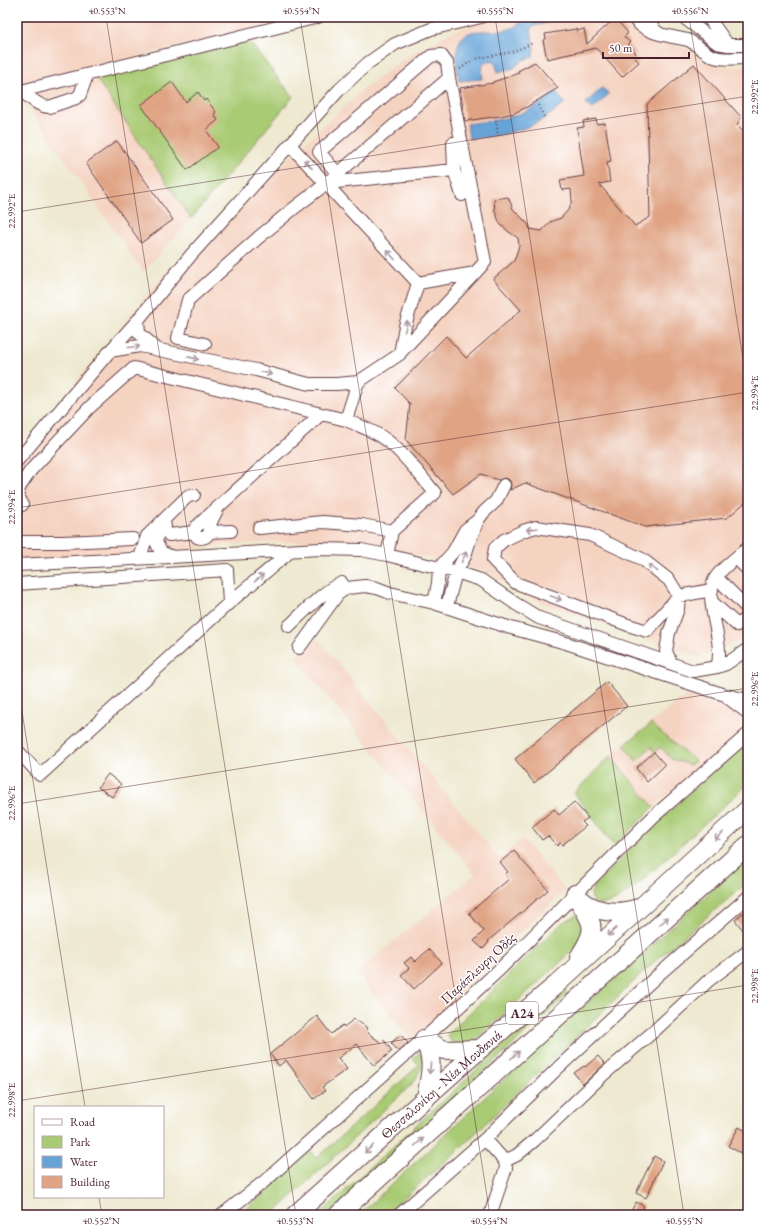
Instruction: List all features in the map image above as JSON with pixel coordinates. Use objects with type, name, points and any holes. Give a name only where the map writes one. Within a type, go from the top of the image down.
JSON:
[{"type":"highway","name":"Θεσσαλονίκη - Νέα Μουδανιά","points":[[295,1215],[480,1049],[557,984],[638,908],[748,810]]},
{"type":"highway","name":"Θεσσαλονίκη - Νέα Μουδανιά","points":[[338,1215],[748,845]]},
{"type":"highway","points":[[575,894],[587,905],[599,910],[619,912],[638,908]]},
{"type":"highway","points":[[557,984],[585,949],[590,938],[592,928],[589,916],[575,894]]},
{"type":"highway","points":[[424,1039],[444,1050],[480,1049]]},
{"type":"highway","points":[[424,1039],[429,1050],[432,1063],[426,1098]]},
{"type":"street","points":[[19,91],[87,75],[290,19],[318,17]]},
{"type":"street","points":[[17,461],[110,350],[138,320],[191,255],[339,90],[363,67],[395,44],[431,29],[481,17]]},
{"type":"street","points":[[651,17],[651,24],[653,28],[660,34]]},
{"type":"street","points":[[683,17],[714,42],[728,45],[748,45]]},
{"type":"street","points":[[688,17],[698,29]]},
{"type":"street","points":[[708,17],[728,45]]},
{"type":"street","points":[[634,18],[645,29],[688,40],[716,57],[731,59],[748,58]]},
{"type":"street","points":[[110,350],[140,346],[256,370],[309,384],[358,382],[400,354],[484,262],[453,75],[441,55],[431,56],[319,152],[338,174]]},
{"type":"street","points":[[19,91],[40,105],[48,107],[76,98],[80,95],[87,75]]},
{"type":"street","points":[[205,344],[178,338],[188,300],[293,208],[338,174],[453,75]]},
{"type":"street","points":[[453,143],[454,170],[462,195]]},
{"type":"street","points":[[290,145],[418,283]]},
{"type":"street","points":[[326,183],[454,170]]},
{"type":"street","points":[[418,283],[475,273]]},
{"type":"street","points":[[400,354],[405,326],[418,283]]},
{"type":"street","points":[[138,320],[140,333],[158,350]]},
{"type":"street","points":[[22,505],[18,496],[19,488],[31,470],[90,407],[134,368],[320,415],[346,420],[374,432],[385,439],[393,445],[435,493],[392,531],[387,555]]},
{"type":"street","points":[[346,420],[358,382]]},
{"type":"street","points":[[194,532],[196,527],[320,415]]},
{"type":"street","points":[[447,606],[456,572],[465,556],[478,520],[496,500],[504,485]]},
{"type":"street","points":[[140,558],[147,536],[188,496],[194,495],[192,501],[158,532],[156,542],[161,552],[170,556]]},
{"type":"street","points":[[210,532],[209,528],[211,520],[218,507]]},
{"type":"street","points":[[434,603],[439,568],[453,552],[465,530],[478,520]]},
{"type":"street","points":[[259,528],[323,522],[362,525],[392,531]]},
{"type":"street","points":[[671,663],[666,651],[669,632],[678,609],[679,596],[669,580],[642,559],[590,535],[536,527],[523,530],[504,540],[495,548],[493,560],[516,583],[647,631],[679,596],[712,596],[737,625],[748,618]]},
{"type":"street","points":[[194,532],[197,537],[202,538],[207,536],[210,532],[231,531]]},
{"type":"street","points":[[169,535],[194,532]]},
{"type":"street","points":[[17,542],[133,539]]},
{"type":"street","points":[[738,656],[732,656],[720,637],[711,607],[712,596],[716,577],[748,548]]},
{"type":"street","points":[[17,565],[321,549],[361,550],[456,572],[481,580],[516,604],[540,618],[693,671],[726,664],[748,649]]},
{"type":"street","points":[[17,750],[40,775],[229,603],[290,551]]},
{"type":"street","points":[[736,558],[748,570]]},
{"type":"street","points":[[17,584],[227,570],[229,603]]},
{"type":"street","points":[[716,577],[748,609]]},
{"type":"street","points":[[289,626],[310,606],[336,585],[357,579],[390,593],[447,606],[512,628],[566,642],[722,694],[748,700]]},
{"type":"street","points":[[299,648],[338,594],[347,588],[365,586],[377,588]]},
{"type":"street","points":[[649,655],[658,647],[679,596]]},
{"type":"street","points":[[717,667],[720,659],[720,637]]},
{"type":"street","points":[[722,694],[748,713]]},
{"type":"street","name":"Παράπλευρη Οδός","points":[[222,1215],[266,1180],[424,1039],[500,969],[653,817],[748,734]]},
{"type":"street","points":[[399,1215],[485,1139],[559,1067],[663,971],[748,897]]},
{"type":"street","points":[[505,1161],[517,1155],[535,1140],[603,1075],[653,1032],[708,981],[748,951]]},
{"type":"street","points":[[485,1139],[505,1161],[506,1168],[490,1215]]},
{"type":"path","points":[[453,75],[474,58],[512,52],[533,43]]},
{"type":"path","points":[[538,105],[545,119]]},
{"type":"path","points":[[496,120],[498,136]]},
{"type":"shaded area","points":[[17,17],[275,17],[279,22],[20,85],[17,81]]},
{"type":"shaded area","points":[[509,17],[625,17],[634,28],[652,40],[687,49],[705,60],[720,65],[729,67],[748,67],[748,635],[739,641],[699,657],[542,603],[486,572],[362,542],[278,542],[220,545],[17,569],[17,453],[172,266],[360,92],[403,59],[451,32]]},
{"type":"shaded area","points":[[96,78],[191,219],[143,272],[24,100],[17,97]]},
{"type":"shaded area","points":[[317,638],[500,859],[522,839],[566,890],[493,958],[414,1044],[356,973],[475,874],[295,657]]},
{"type":"shaded area","points":[[688,693],[738,713],[742,725],[739,736],[654,807],[610,756]]},
{"type":"green space","points":[[249,41],[293,97],[191,219],[96,78]]},
{"type":"green space","points":[[651,724],[695,761],[690,765],[671,759],[661,747],[654,752],[651,747],[636,761],[624,745]]},
{"type":"green space","points":[[744,744],[748,744],[748,784],[636,886],[616,900],[602,905],[593,903],[591,894],[594,886],[630,849],[705,778]]},
{"type":"green space","points":[[610,756],[654,807],[614,846],[574,793]]},
{"type":"green space","points":[[748,857],[748,882],[653,963],[460,1148],[385,1215],[359,1215],[575,1013]]},
{"type":"green space","points":[[577,915],[586,920],[579,945],[470,1045],[455,1047],[447,1035],[562,923]]},
{"type":"green space","points":[[564,989],[568,994],[329,1215],[319,1215]]},
{"type":"green space","points":[[420,1053],[424,1062],[415,1081],[272,1215],[238,1215],[264,1194],[310,1150],[317,1158],[419,1065],[412,1058]]},
{"type":"water","points":[[527,17],[552,18],[552,21],[550,22],[531,27],[534,48],[533,57],[523,60],[514,68],[498,72],[494,60],[483,63],[482,79],[459,81],[456,56],[457,48],[464,36],[471,32],[501,31],[508,29],[516,26]]},
{"type":"water","points":[[602,88],[609,94],[592,110],[586,103]]},
{"type":"water","points":[[556,92],[565,103],[554,112],[532,125],[509,133],[469,139],[467,124],[502,119],[515,115],[535,106]]},
{"type":"building","points":[[615,18],[628,33],[624,37],[630,42],[628,44],[636,53],[633,56],[639,62],[622,77],[596,48],[547,59],[543,40],[546,39],[545,34],[584,29],[587,44]]},
{"type":"building","points":[[535,62],[558,88],[514,113],[465,121],[460,88],[493,83],[519,73],[518,71]]},
{"type":"building","points":[[694,64],[741,117],[737,125],[748,135],[748,500],[727,518],[645,527],[525,483],[510,490],[511,485],[508,479],[504,478],[499,480],[481,474],[453,494],[406,440],[410,404],[395,388],[446,336],[466,358],[521,310],[493,279],[514,261],[519,246],[518,238],[500,224],[495,211],[494,199],[508,197],[513,209],[528,224],[530,229],[542,231],[550,222],[561,218],[569,209],[572,201],[571,189],[562,190],[560,180],[584,176],[577,128],[584,127],[583,121],[596,119],[597,124],[605,123],[611,161],[607,162],[610,182],[599,184],[635,226],[650,217],[647,104]]},
{"type":"building","points":[[172,82],[186,102],[198,92],[204,101],[206,99],[216,112],[214,114],[218,120],[206,130],[218,147],[187,170],[141,105]]},
{"type":"building","points":[[117,141],[173,220],[141,243],[86,163]]},
{"type":"building","points":[[607,682],[627,706],[534,783],[515,759]]},
{"type":"building","points":[[654,752],[665,765],[647,782],[636,768]]},
{"type":"building","points":[[108,774],[121,784],[112,797],[98,787]]},
{"type":"building","points":[[574,802],[588,818],[582,822],[586,826],[562,845],[560,843],[557,846],[548,836],[542,840],[532,827],[554,809],[559,815]]},
{"type":"building","points":[[514,851],[548,890],[488,941],[489,942],[483,949],[474,941],[484,931],[469,913],[509,879],[505,874],[508,872],[500,862]]},
{"type":"building","points":[[743,913],[748,920],[748,936],[735,920]]},
{"type":"building","points":[[429,949],[442,963],[414,989],[401,975],[409,968],[404,963],[411,957],[415,962]]},
{"type":"building","points":[[317,1016],[331,1034],[343,1025],[344,1027],[354,1019],[366,1027],[368,1033],[380,1042],[383,1039],[392,1051],[374,1066],[357,1044],[338,1058],[347,1069],[322,1087],[325,1091],[314,1099],[286,1060],[279,1066],[270,1054]]},
{"type":"building","points":[[401,1035],[408,1043],[398,1051],[391,1043]]},
{"type":"building","points":[[598,1056],[605,1064],[583,1084],[574,1073],[584,1066],[585,1067]]},
{"type":"building","points":[[739,1127],[748,1132],[748,1157],[728,1146]]},
{"type":"building","points":[[654,1156],[663,1161],[646,1198],[636,1193]]},
{"type":"building","points":[[636,1202],[644,1206],[640,1215],[629,1215]]}]
